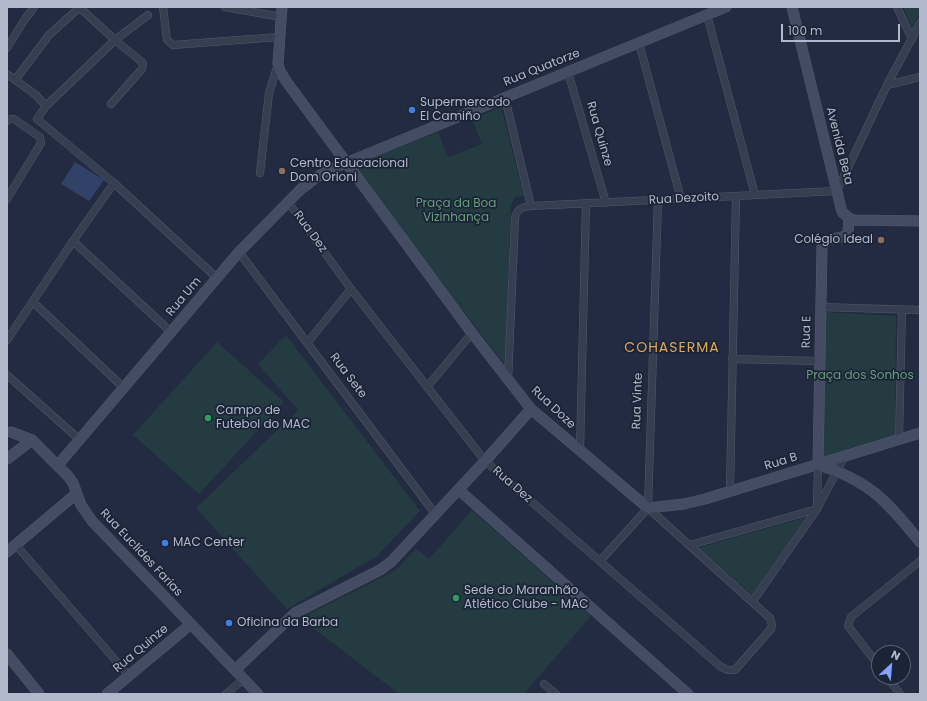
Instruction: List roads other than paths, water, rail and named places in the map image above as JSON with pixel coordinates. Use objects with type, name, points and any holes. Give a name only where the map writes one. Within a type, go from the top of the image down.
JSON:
[{"type":"street","points":[[7,48],[25,18],[34,7]]},
{"type":"street","points":[[15,80],[49,35],[79,7],[143,63],[142,69],[111,104]]},
{"type":"street","points":[[163,7],[167,40],[173,46],[279,37]]},
{"type":"street","points":[[225,7],[282,12],[278,64],[269,93],[260,173]]},
{"type":"street","name":"Rua Quatorze","points":[[346,163],[726,7]]},
{"type":"street","name":"Avenida Beta","points":[[792,7],[842,212],[849,218]]},
{"type":"street","points":[[897,7],[912,39]]},
{"type":"street","points":[[148,15],[115,40],[46,106],[37,119],[114,182],[217,278]]},
{"type":"street","points":[[707,15],[755,195]]},
{"type":"street","points":[[837,191],[887,85],[920,23]]},
{"type":"street","points":[[639,43],[681,199]]},
{"type":"street","name":"Rua Doze","points":[[278,64],[286,82],[472,333],[531,409],[648,508],[768,615]]},
{"type":"street","name":"Rua Quinze","points":[[568,72],[606,202]]},
{"type":"street","points":[[7,74],[36,95],[46,106]]},
{"type":"street","points":[[887,85],[920,77]]},
{"type":"street","points":[[505,98],[531,206],[521,208],[517,212],[515,218],[508,380]]},
{"type":"street","points":[[7,121],[8,119],[14,119],[40,137],[41,143],[7,199]]},
{"type":"street","name":"Rua Um","points":[[58,465],[239,252],[301,189],[317,177],[346,163]]},
{"type":"street","points":[[7,340],[114,182]]},
{"type":"street","points":[[7,183],[14,188]]},
{"type":"street","name":"Rua Dezoito","points":[[531,206],[837,191]]},
{"type":"street","points":[[730,491],[736,196]]},
{"type":"street","name":"Rua Vinte","points":[[648,508],[658,200]]},
{"type":"street","name":"Rua Dez","points":[[288,202],[351,289],[485,461],[722,667],[728,670],[735,670],[738,668],[771,629],[771,621],[768,615]]},
{"type":"street","points":[[580,450],[586,204]]},
{"type":"street","points":[[849,218],[854,220],[920,221]]},
{"type":"street","name":"Rua E","points":[[818,465],[822,244],[828,240],[846,236],[848,233],[849,218]]},
{"type":"street","points":[[73,241],[171,332]]},
{"type":"street","name":"Rua Sete","points":[[239,252],[436,515]]},
{"type":"street","points":[[307,343],[351,289]]},
{"type":"street","points":[[33,302],[124,388]]},
{"type":"street","points":[[820,307],[920,310]]},
{"type":"street","points":[[899,439],[902,310]]},
{"type":"street","points":[[427,387],[472,333]]},
{"type":"street","points":[[732,360],[819,361]]},
{"type":"street","points":[[7,374],[80,440]]},
{"type":"street","points":[[235,670],[295,613],[385,567],[436,515],[531,409]]},
{"type":"street","points":[[9,430],[22,446]]},
{"type":"street","name":"Rua Euclídes Farias","points":[[9,430],[17,435],[32,440],[58,465],[71,480],[81,505],[92,521],[258,694]]},
{"type":"street","name":"Rua B","points":[[648,508],[684,504],[818,465],[920,433]]},
{"type":"street","points":[[7,459],[22,446],[32,440]]},
{"type":"street","points":[[753,602],[817,509],[845,456]]},
{"type":"street","points":[[817,509],[818,465],[838,471],[863,484],[879,496],[891,506],[920,542]]},
{"type":"street","points":[[459,490],[683,692]]},
{"type":"street","points":[[7,552],[76,494]]},
{"type":"street","points":[[600,561],[648,508]]},
{"type":"street","points":[[690,545],[817,509]]},
{"type":"street","points":[[16,545],[129,676]]},
{"type":"street","points":[[871,656],[848,626],[851,617],[920,562]]},
{"type":"street","name":"Rua Quinze","points":[[108,694],[191,624]]},
{"type":"street","points":[[7,654],[39,694]]},
{"type":"street","points":[[226,694],[244,679]]},
{"type":"street","points":[[544,684],[556,694]]},
{"type":"street","points":[[893,685],[900,694]]},
{"type":"water","points":[[75,162],[104,180],[89,201],[61,184]]},
{"type":"place","name":"Supermercado El Camiño","points":[[412,110]]},
{"type":"place","name":"Centro Educacional Dom Orioni","points":[[282,171]]},
{"type":"place","name":"Colégio Ideal","points":[[881,240]]},
{"type":"place","name":"Campo de Futebol do MAC","points":[[208,418]]},
{"type":"place","name":"MAC Center","points":[[165,543]]},
{"type":"place","name":"Sede do Maranhão Atlético Clube - MAC","points":[[456,598]]},
{"type":"place","name":"Oficina da Barba","points":[[229,623]]},
{"type":"district","name":"COHASERMA","points":[[672,348]]},
{"type":"park label","name":"Praça da Boa Vizinhança","points":[[456,211]]},
{"type":"park label","name":"Praça dos Sonhos","points":[[860,376]]}]
